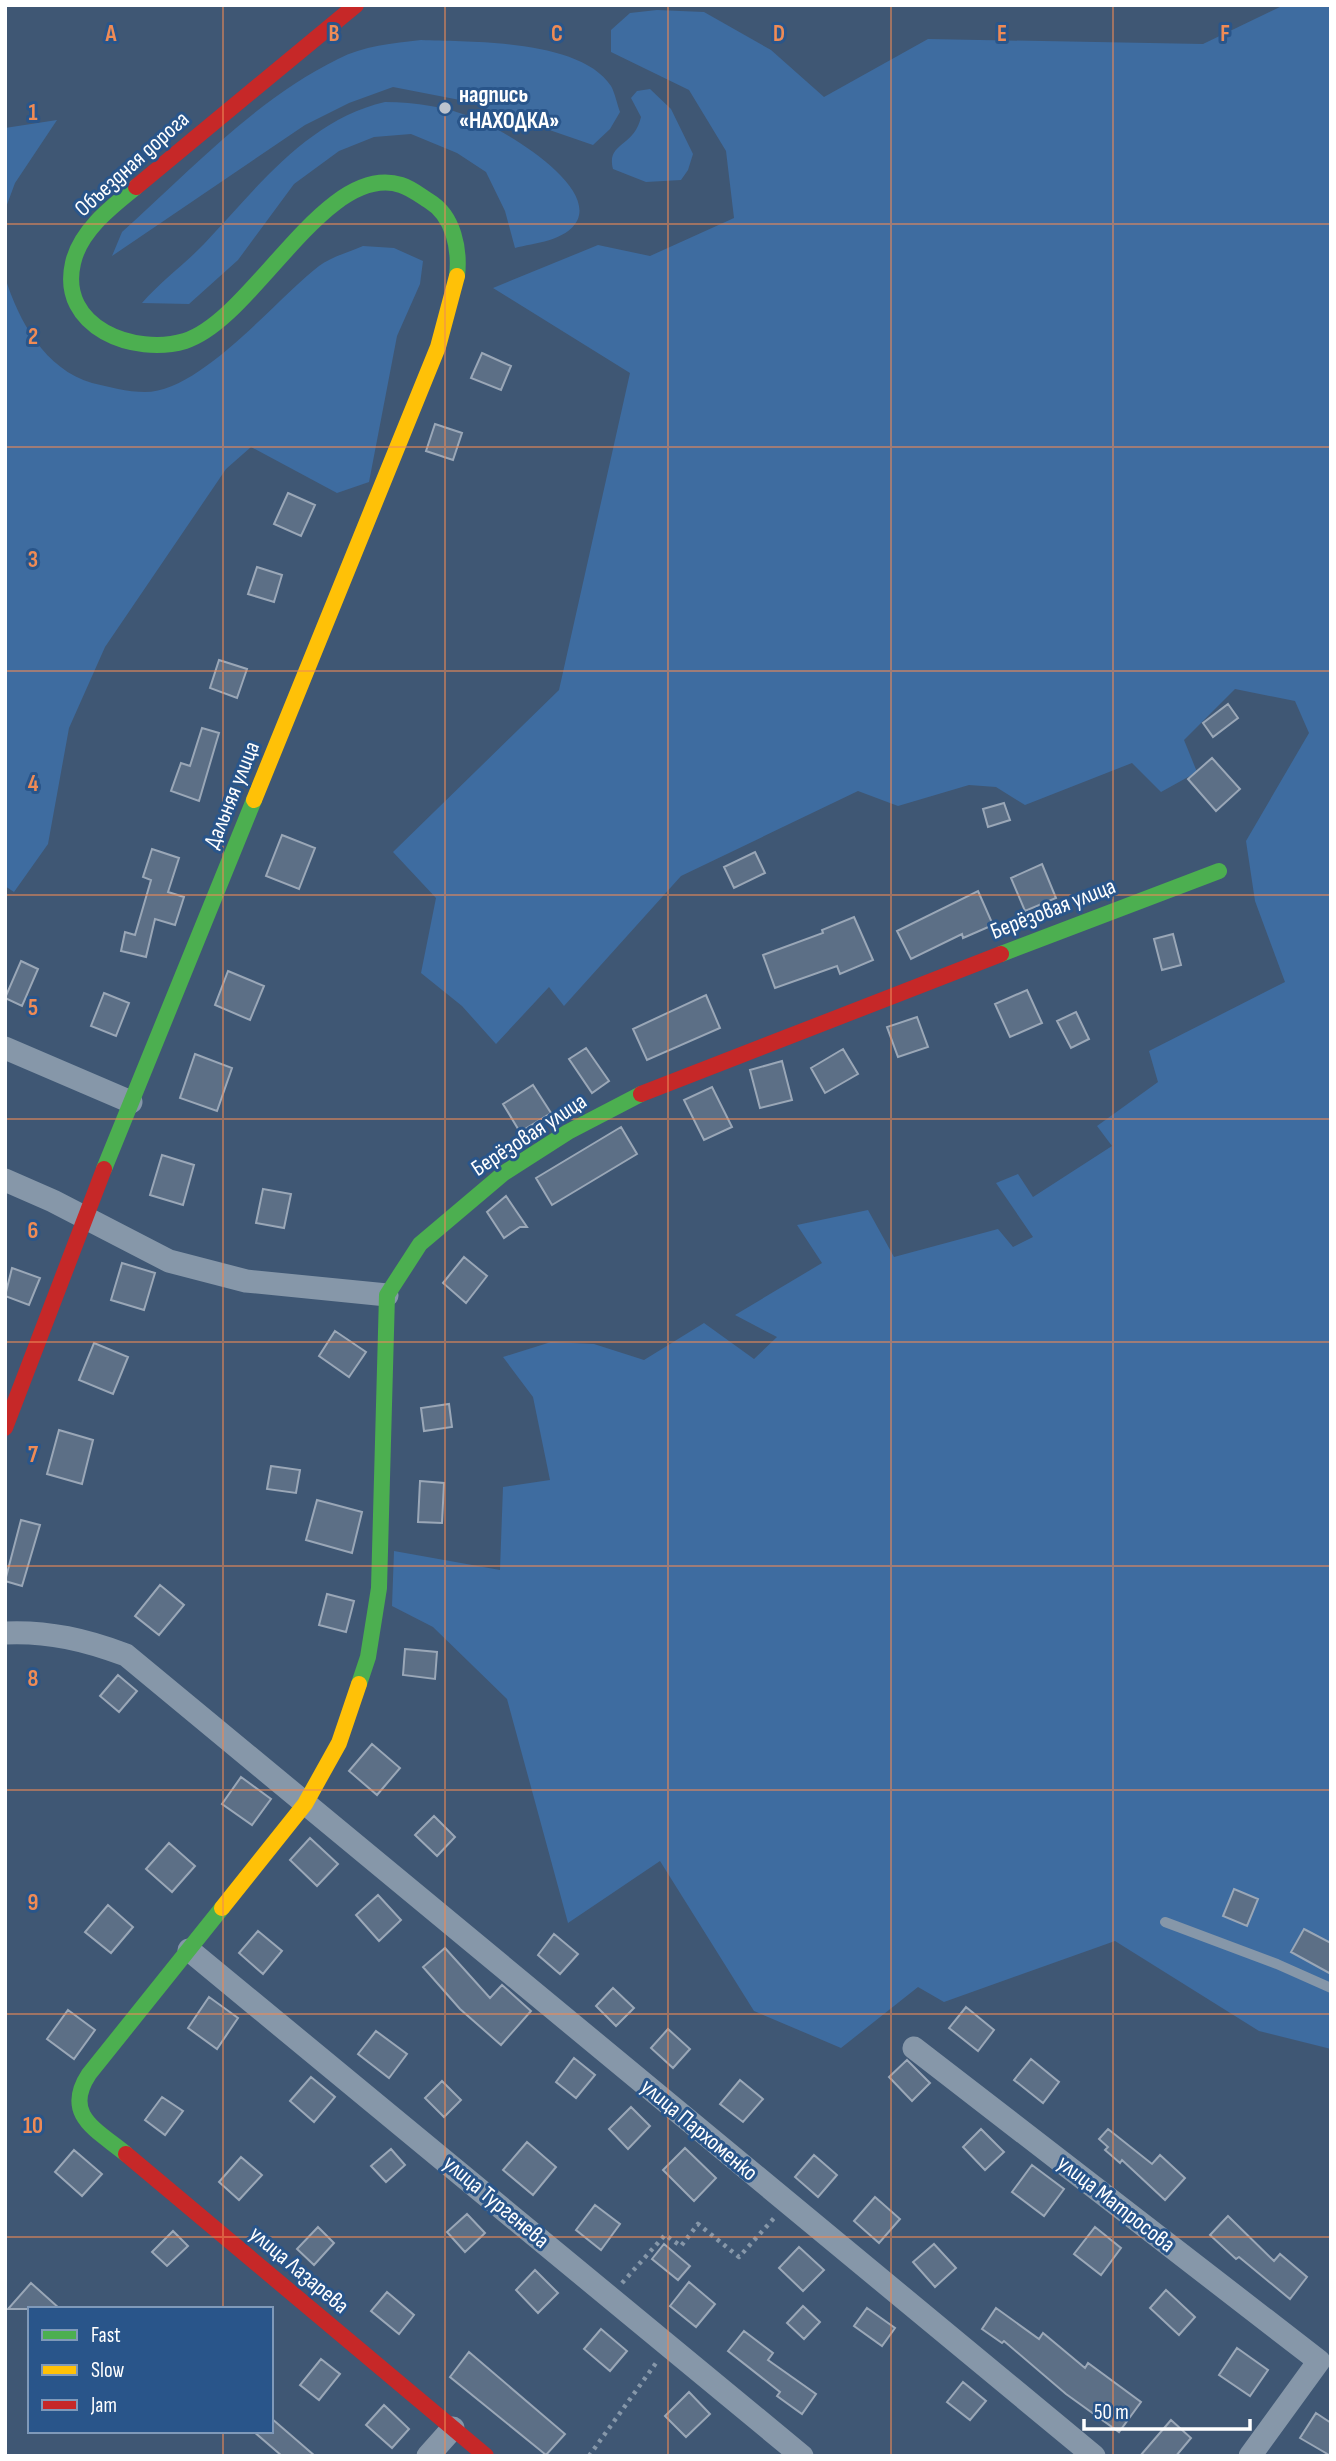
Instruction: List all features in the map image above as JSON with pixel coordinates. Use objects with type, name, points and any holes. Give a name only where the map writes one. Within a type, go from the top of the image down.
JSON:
[{"type":"street","name":"Объездная дорога","points":[[356,5],[227,109],[96,222],[76,252],[71,267],[75,297],[85,317],[97,328],[131,345],[183,341],[200,335],[233,312],[302,230],[341,199],[377,184],[412,188]]},
{"type":"street","name":"Дальняя улица","points":[[5,1428],[11,1395],[438,347],[455,289],[458,244],[440,209],[412,188]]},
{"type":"street","name":"Берёзовая улица","points":[[83,2118],[76,2104],[79,2088],[305,1804],[339,1743],[368,1657],[379,1588],[382,1389],[387,1295],[420,1244],[504,1173],[568,1132],[661,1084],[1219,871]]},
{"type":"street","points":[[5,1048],[131,1102]]},
{"type":"street","points":[[5,1180],[85,1217],[169,1261],[246,1281],[387,1295]]},
{"type":"street","name":"улица Пархоменко","points":[[5,1633],[29,1632],[80,1638],[126,1655],[1094,2456]]},
{"type":"street","name":"улица Тургенева","points":[[189,1950],[802,2456]]},
{"type":"street","name":"улица Матросова","points":[[914,2048],[1319,2361],[1250,2456]]},
{"type":"street","name":"улица Лазарева","points":[[83,2118],[486,2456]]},
{"type":"street","points":[[428,2456],[453,2428]]},
{"type":"lane","points":[[1165,1922],[1277,1964],[1331,1988]]},
{"type":"path","points":[[610,2297],[665,2235],[681,2246],[698,2224],[739,2257],[788,2203]]},
{"type":"path","points":[[589,2456],[669,2346]]},
{"type":"shaded area","points":[[1284,5],[1331,5],[1331,2049],[1259,2031],[1115,1941],[944,2002],[918,1987],[841,2048],[754,2011],[660,1861],[568,1923],[507,1699],[433,1627],[392,1606],[394,1551],[500,1570],[503,1487],[550,1480],[533,1397],[503,1357],[551,1342],[594,1344],[644,1360],[704,1323],[754,1359],[777,1337],[735,1315],[822,1263],[797,1225],[868,1210],[894,1257],[998,1229],[1013,1247],[1033,1237],[996,1183],[1018,1174],[1033,1197],[1112,1146],[1097,1126],[1158,1082],[1149,1051],[1285,982],[1255,901],[1246,841],[1309,733],[1295,701],[1235,689],[1184,740],[1197,772],[1161,792],[1132,763],[1025,805],[996,787],[969,785],[898,806],[858,791],[681,876],[564,1006],[549,987],[496,1044],[462,1006],[421,973],[436,898],[393,852],[559,690],[630,373],[493,288],[598,245],[650,256],[734,218],[726,151],[689,90],[611,52],[611,30],[630,13],[657,10],[704,12],[771,50],[824,97],[928,39],[1203,44]]},
{"type":"shaded area","points":[[421,40],[523,46],[575,59],[596,71],[611,86],[620,112],[610,129],[593,145],[465,101],[393,87],[349,103],[305,125],[112,256],[122,232],[224,138],[279,94],[308,75],[358,51]]},
{"type":"shaded area","points":[[650,89],[671,109],[693,154],[688,170],[681,180],[646,182],[613,169],[613,154],[633,134],[641,117],[631,98],[637,91]]},
{"type":"shaded area","points":[[385,102],[442,108],[474,118],[505,134],[560,175],[573,191],[579,206],[577,221],[572,228],[558,237],[515,248],[505,211],[486,172],[457,153],[411,134],[374,137],[339,151],[294,184],[238,260],[189,304],[142,303],[204,244],[264,179],[307,140],[357,111]]},
{"type":"shaded area","points":[[57,120],[15,183],[5,210],[5,128]]},
{"type":"shaded area","points":[[363,246],[394,248],[423,261],[420,284],[397,336],[369,482],[337,493],[251,447],[226,469],[105,647],[69,728],[48,844],[14,892],[5,886],[5,277],[26,327],[36,342],[61,367],[92,383],[145,392],[167,388],[190,377],[237,341],[319,266]]},
{"type":"building","points":[[482,353],[511,366],[501,390],[471,378]]},
{"type":"building","points":[[435,424],[462,433],[453,460],[426,451]]},
{"type":"building","points":[[288,493],[315,505],[301,536],[274,524]]},
{"type":"building","points":[[257,567],[282,575],[274,602],[248,594]]},
{"type":"building","points":[[219,660],[247,669],[237,698],[210,688]]},
{"type":"building","points":[[1228,704],[1238,718],[1213,737],[1203,723]]},
{"type":"building","points":[[202,728],[219,733],[199,801],[171,791],[181,763],[190,766]]},
{"type":"building","points":[[1212,758],[1240,789],[1216,811],[1188,779]]},
{"type":"building","points":[[1004,803],[1010,820],[988,827],[983,809]]},
{"type":"building","points":[[282,835],[315,848],[299,889],[266,876]]},
{"type":"building","points":[[152,849],[179,858],[168,892],[184,897],[175,925],[155,919],[146,957],[121,951],[125,932],[135,935],[151,880],[143,877]]},
{"type":"building","points":[[755,852],[765,873],[734,888],[724,867]]},
{"type":"building","points":[[1042,864],[1056,898],[1025,911],[1011,878]]},
{"type":"building","points":[[978,891],[993,925],[963,938],[962,934],[911,959],[897,931]]},
{"type":"building","points":[[854,917],[873,960],[840,974],[837,966],[775,988],[763,955],[823,933],[822,930]]},
{"type":"building","points":[[1173,934],[1181,965],[1162,970],[1154,939]]},
{"type":"building","points":[[21,961],[38,969],[22,1006],[5,998]]},
{"type":"building","points":[[228,971],[264,986],[250,1020],[215,1005]]},
{"type":"building","points":[[1027,990],[1042,1023],[1010,1037],[995,1004]]},
{"type":"building","points":[[104,993],[129,1003],[116,1036],[91,1026]]},
{"type":"building","points":[[706,995],[720,1028],[647,1060],[633,1029]]},
{"type":"building","points":[[1076,1012],[1089,1039],[1071,1048],[1057,1021]]},
{"type":"building","points":[[917,1017],[928,1047],[898,1057],[887,1027]]},
{"type":"building","points":[[586,1048],[609,1081],[592,1093],[569,1059]]},
{"type":"building","points":[[843,1049],[858,1074],[825,1093],[811,1068]]},
{"type":"building","points":[[195,1054],[232,1068],[217,1111],[180,1098]]},
{"type":"building","points":[[782,1061],[792,1100],[760,1108],[750,1070]]},
{"type":"building","points":[[533,1085],[551,1113],[520,1132],[503,1104]]},
{"type":"building","points":[[712,1087],[732,1127],[704,1140],[684,1100]]},
{"type":"building","points":[[621,1127],[637,1154],[552,1205],[536,1178]]},
{"type":"building","points":[[162,1155],[194,1165],[183,1205],[150,1195]]},
{"type":"building","points":[[263,1189],[291,1194],[284,1228],[256,1223]]},
{"type":"building","points":[[506,1196],[527,1227],[520,1227],[504,1238],[487,1212]]},
{"type":"building","points":[[464,1257],[487,1276],[466,1303],[443,1283]]},
{"type":"building","points":[[122,1263],[155,1273],[144,1310],[111,1300]]},
{"type":"building","points":[[12,1268],[40,1278],[29,1305],[5,1296]]},
{"type":"building","points":[[335,1331],[366,1352],[349,1377],[319,1356]]},
{"type":"building","points":[[94,1343],[128,1357],[113,1394],[79,1380]]},
{"type":"building","points":[[449,1404],[452,1427],[424,1431],[421,1408]]},
{"type":"building","points":[[59,1430],[93,1440],[82,1484],[47,1474]]},
{"type":"building","points":[[271,1466],[300,1470],[296,1493],[267,1489]]},
{"type":"building","points":[[420,1481],[444,1483],[442,1523],[418,1522]]},
{"type":"building","points":[[317,1500],[362,1512],[352,1553],[306,1540]]},
{"type":"building","points":[[21,1520],[40,1525],[22,1586],[5,1581]]},
{"type":"building","points":[[160,1585],[184,1605],[159,1635],[135,1616]]},
{"type":"building","points":[[327,1594],[354,1601],[346,1632],[319,1625]]},
{"type":"building","points":[[405,1649],[437,1652],[435,1679],[403,1675]]},
{"type":"building","points":[[118,1675],[137,1691],[119,1712],[100,1696]]},
{"type":"building","points":[[372,1744],[400,1768],[377,1795],[349,1771]]},
{"type":"building","points":[[241,1777],[271,1799],[252,1825],[222,1804]]},
{"type":"building","points":[[434,1816],[455,1837],[437,1856],[415,1835]]},
{"type":"building","points":[[310,1838],[338,1864],[317,1886],[290,1860]]},
{"type":"building","points":[[169,1843],[195,1866],[172,1892],[146,1869]]},
{"type":"building","points":[[1234,1889],[1258,1899],[1247,1926],[1223,1916]]},
{"type":"building","points":[[378,1895],[401,1920],[379,1941],[356,1915]]},
{"type":"building","points":[[108,1905],[133,1927],[111,1953],[85,1932]]},
{"type":"building","points":[[1304,1929],[1331,1943],[1331,1974],[1291,1952]]},
{"type":"building","points":[[258,1931],[282,1951],[263,1974],[239,1953]]},
{"type":"building","points":[[554,1934],[578,1954],[560,1974],[538,1955]]},
{"type":"building","points":[[445,1948],[490,1998],[502,1985],[531,2011],[501,2045],[460,2009],[423,1967]]},
{"type":"building","points":[[613,1988],[634,2008],[616,2026],[596,2006]]},
{"type":"building","points":[[209,1997],[238,2018],[217,2049],[188,2028]]},
{"type":"building","points":[[966,2007],[994,2030],[978,2051],[949,2028]]},
{"type":"building","points":[[68,2010],[95,2030],[74,2059],[47,2039]]},
{"type":"building","points":[[668,2029],[690,2049],[673,2068],[651,2048]]},
{"type":"building","points":[[376,2031],[407,2054],[389,2078],[358,2054]]},
{"type":"building","points":[[574,2058],[595,2075],[576,2098],[556,2082]]},
{"type":"building","points":[[1031,2059],[1059,2082],[1043,2103],[1014,2080]]},
{"type":"building","points":[[907,2060],[930,2083],[912,2101],[889,2077]]},
{"type":"building","points":[[311,2077],[335,2097],[314,2122],[290,2101]]},
{"type":"building","points":[[740,2080],[763,2099],[743,2122],[720,2104]]},
{"type":"building","points":[[442,2081],[461,2100],[444,2117],[425,2098]]},
{"type":"building","points":[[162,2097],[183,2111],[165,2135],[145,2120]]},
{"type":"building","points":[[631,2107],[650,2126],[628,2149],[609,2129]]},
{"type":"building","points":[[981,2129],[1004,2152],[985,2170],[963,2147]]},
{"type":"building","points":[[1108,2129],[1152,2164],[1160,2155],[1185,2178],[1165,2200],[1122,2160],[1120,2163],[1105,2150],[1108,2147],[1099,2139]]},
{"type":"building","points":[[527,2142],[556,2167],[533,2195],[503,2170]]},
{"type":"building","points":[[685,2148],[716,2178],[694,2201],[663,2170]]},
{"type":"building","points":[[391,2149],[405,2165],[386,2182],[371,2166]]},
{"type":"building","points":[[74,2150],[102,2174],[82,2196],[55,2172]]},
{"type":"building","points":[[814,2155],[837,2175],[818,2197],[795,2177]]},
{"type":"building","points":[[241,2157],[262,2175],[239,2200],[219,2182]]},
{"type":"building","points":[[1032,2165],[1064,2189],[1044,2216],[1012,2192]]},
{"type":"building","points":[[875,2197],[900,2219],[879,2243],[854,2221]]},
{"type":"building","points":[[595,2205],[620,2224],[601,2250],[576,2230]]},
{"type":"building","points":[[467,2214],[485,2233],[465,2252],[447,2232]]},
{"type":"building","points":[[1228,2216],[1274,2261],[1280,2254],[1307,2277],[1290,2299],[1239,2257],[1236,2259],[1210,2235]]},
{"type":"building","points":[[318,2227],[334,2243],[314,2265],[297,2249]]},
{"type":"building","points":[[1095,2227],[1121,2248],[1101,2275],[1074,2254]]},
{"type":"building","points":[[173,2231],[188,2246],[167,2266],[152,2252]]},
{"type":"building","points":[[664,2244],[690,2266],[678,2280],[652,2259]]},
{"type":"building","points":[[934,2244],[956,2268],[935,2287],[913,2262]]},
{"type":"building","points":[[799,2247],[824,2270],[803,2291],[779,2268]]},
{"type":"building","points":[[535,2270],[558,2293],[538,2313],[516,2290]]},
{"type":"building","points":[[689,2282],[715,2304],[696,2327],[670,2306]]},
{"type":"building","points":[[31,2283],[58,2307],[28,2307],[8,2309]]},
{"type":"building","points":[[1166,2290],[1195,2317],[1179,2335],[1150,2308]]},
{"type":"building","points":[[387,2292],[414,2315],[399,2334],[371,2311]]},
{"type":"building","points":[[803,2306],[820,2322],[804,2339],[787,2323]]},
{"type":"building","points":[[867,2308],[895,2328],[882,2346],[854,2326]]},
{"type":"building","points":[[996,2308],[1039,2339],[1043,2333],[1085,2368],[1088,2363],[1141,2402],[1119,2432],[1066,2394],[1004,2341],[1002,2343],[982,2329]]},
{"type":"building","points":[[601,2329],[627,2351],[610,2371],[584,2349]]},
{"type":"building","points":[[744,2331],[773,2353],[768,2360],[816,2394],[802,2414],[777,2396],[780,2392],[728,2351]]},
{"type":"building","points":[[1237,2348],[1268,2370],[1250,2396],[1219,2375]]},
{"type":"building","points":[[469,2352],[565,2434],[546,2455],[450,2377]]},
{"type":"building","points":[[321,2359],[340,2374],[319,2400],[300,2385]]},
{"type":"building","points":[[963,2382],[986,2401],[970,2420],[947,2402]]},
{"type":"building","points":[[689,2392],[710,2414],[686,2437],[665,2416]]},
{"type":"building","points":[[384,2405],[409,2429],[392,2448],[366,2425]]},
{"type":"building","points":[[1316,2413],[1331,2423],[1331,2456],[1300,2438]]},
{"type":"building","points":[[273,2420],[315,2456],[282,2456],[255,2433],[273,2433]]},
{"type":"building","points":[[1171,2420],[1191,2438],[1176,2456],[1140,2456]]},
{"type":"traffic: fast","points":[[136,187],[107,211],[82,240],[73,263],[71,286],[77,305],[89,320],[105,332],[124,340],[165,345],[185,341],[211,327],[237,304],[317,218],[345,196],[373,184],[405,186],[438,207],[454,234],[457,276]]},
{"type":"traffic: fast","points":[[104,1169],[254,800]]},
{"type":"traffic: fast","points":[[1001,954],[1219,871]]},
{"type":"traffic: fast","points":[[359,1684],[368,1657],[379,1588],[387,1295],[420,1244],[504,1173],[568,1132],[641,1094]]},
{"type":"traffic: fast","points":[[126,2154],[86,2120],[79,2100],[82,2088],[89,2074],[222,1908]]},
{"type":"traffic: slow","points":[[254,800],[438,347],[457,276]]},
{"type":"traffic: slow","points":[[222,1908],[305,1804],[339,1743],[359,1684]]},
{"type":"traffic: jam","points":[[136,187],[356,5]]},
{"type":"traffic: jam","points":[[641,1094],[1001,954]]},
{"type":"traffic: jam","points":[[5,1428],[104,1169]]},
{"type":"traffic: jam","points":[[126,2154],[486,2456]]},
{"type":"place","name":"надпись «НАХОДКА»","points":[[445,108]]}]
